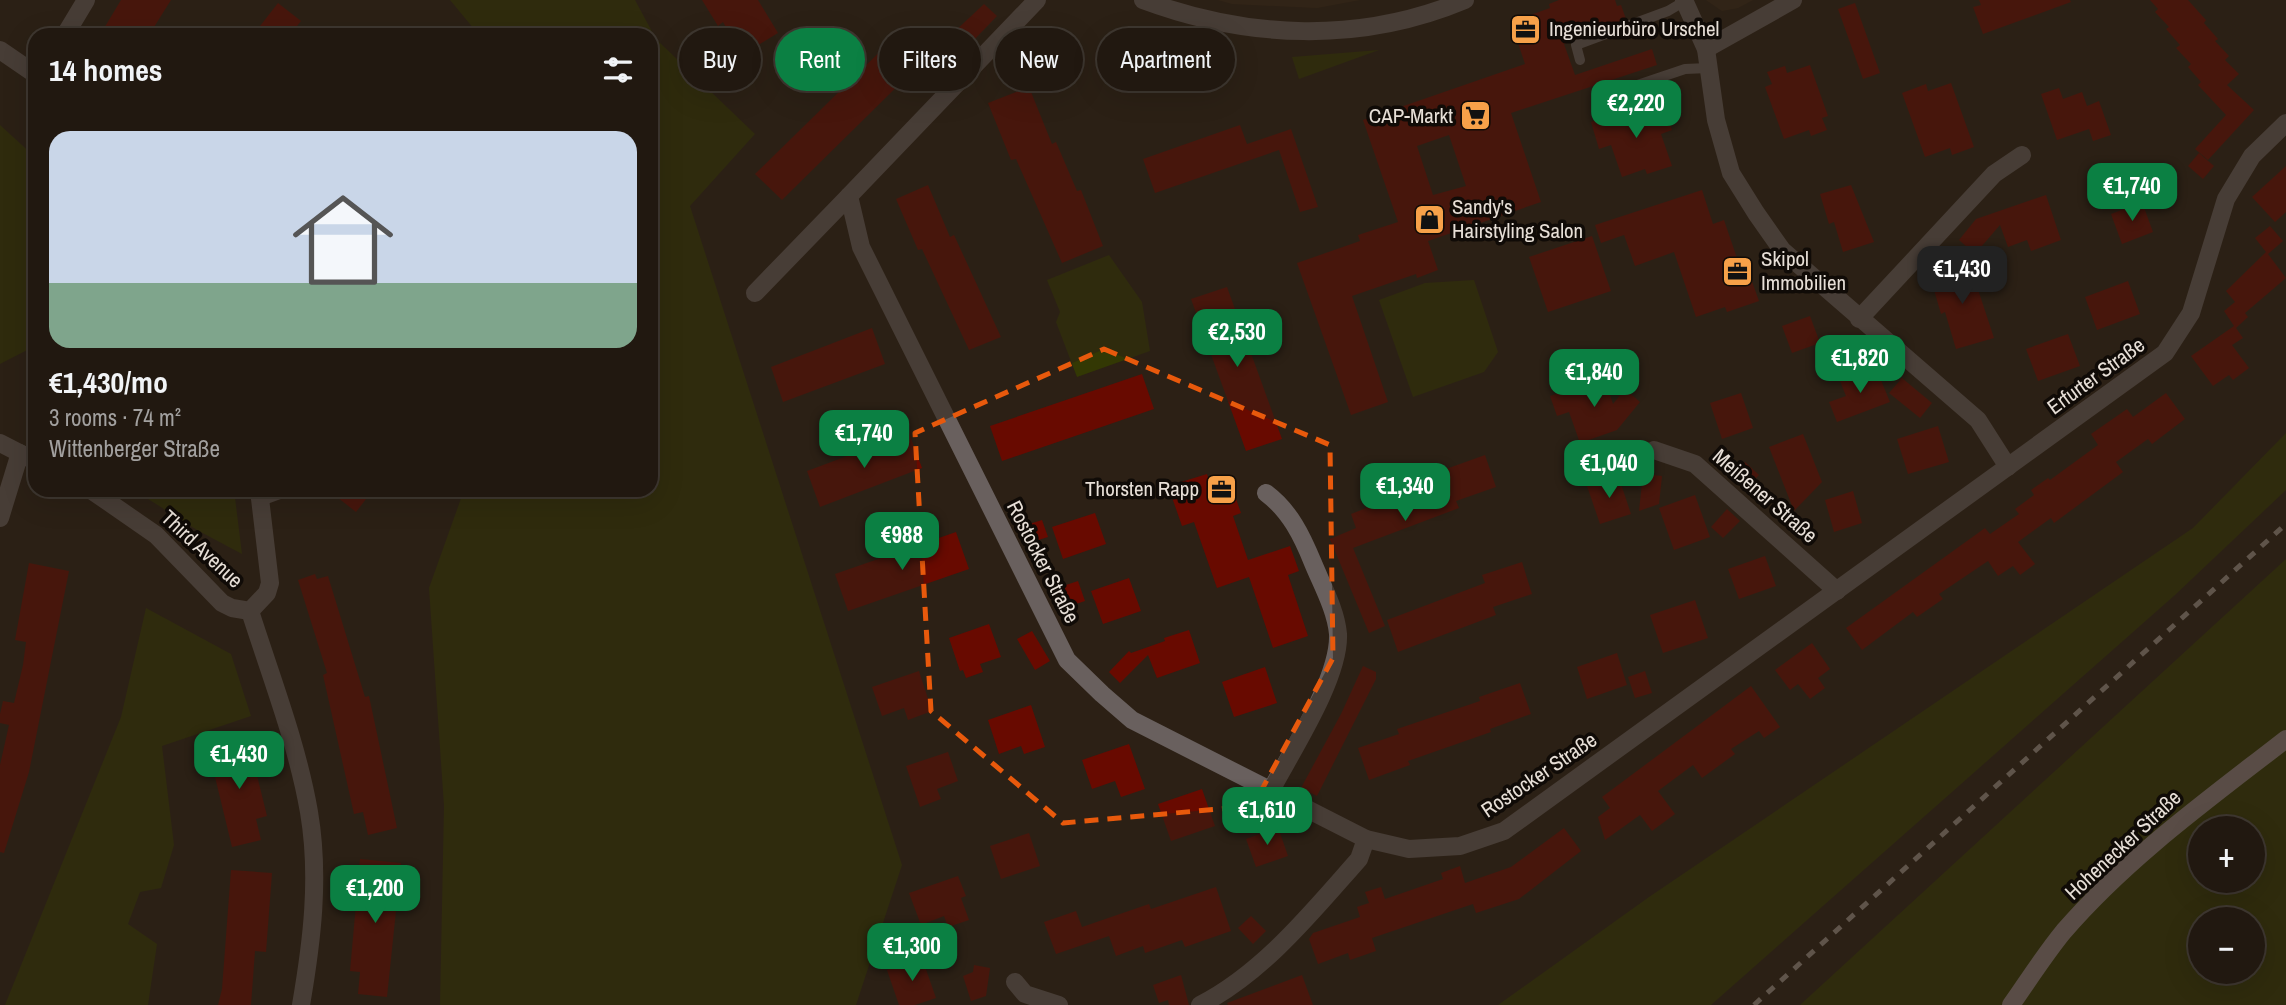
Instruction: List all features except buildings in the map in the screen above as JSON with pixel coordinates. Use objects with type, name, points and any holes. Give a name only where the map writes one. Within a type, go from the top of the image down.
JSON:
[{"type":"street","points":[[69,28],[86,0]]},
{"type":"street","points":[[755,293],[1037,0]]},
{"type":"street","points":[[1143,0],[1191,18],[1277,32],[1382,24],[1465,0]]},
{"type":"street","points":[[1684,0],[1706,49],[1716,120],[1731,173],[1782,250],[1978,420],[2008,467]]},
{"type":"street","points":[[1706,49],[1793,0]]},
{"type":"street","points":[[0,50],[28,69]]},
{"type":"street","name":"Erfurter Straße","points":[[2008,467],[2165,354],[2192,313],[2226,199],[2252,156],[2286,122]]},
{"type":"street","points":[[1859,319],[1994,174],[2022,155]]},
{"type":"street","name":"Rostocker Straße","points":[[849,197],[861,247],[1067,660],[1132,720],[1366,839],[1409,849],[1460,846],[1504,831],[2008,467]]},
{"type":"street","points":[[0,443],[27,457],[0,517]]},
{"type":"street","name":"Meißener Straße","points":[[1654,450],[1695,464],[1837,591]]},
{"type":"street","points":[[1266,493],[1282,505],[1303,539],[1334,615],[1338,635],[1335,657],[1321,697],[1270,792]]},
{"type":"street","name":"Third Avenue","points":[[101,497],[156,535],[222,603],[250,611]]},
{"type":"street","points":[[259,497],[270,583],[267,593],[250,611],[292,742],[309,814],[314,873],[313,924],[301,1005]]},
{"type":"street","name":"Hohenecker Straße","points":[[2011,1005],[2064,932],[2120,874],[2182,819],[2286,739]]},
{"type":"street","points":[[1200,1005],[1225,992],[1277,946],[1359,859],[1366,839]]},
{"type":"street","points":[[1015,982],[1025,994],[1059,1005]]},
{"type":"lane","points":[[1580,60],[1576,45],[1668,12],[1684,0]]},
{"type":"lane","points":[[1605,96],[1685,69],[1708,68]]},
{"type":"highlighted area","points":[[1104,349],[1330,445],[1333,658],[1253,806],[1063,823],[931,711],[915,433]]},
{"type":"shaded area","points":[[1218,0],[1360,0],[1317,8],[1232,4]]},
{"type":"shaded area","points":[[1706,0],[1753,0],[1738,8],[1722,11]]},
{"type":"green space","points":[[450,0],[635,0],[650,28],[473,28]]},
{"type":"green space","points":[[658,41],[679,61],[679,91],[710,91],[755,134],[690,206],[902,865],[856,1005],[440,1005],[444,806],[429,588],[462,497],[658,497]]},
{"type":"green space","points":[[1379,50],[1299,79],[1292,57]]},
{"type":"green space","points":[[0,125],[28,151],[28,350],[0,364]]},
{"type":"green space","points":[[1109,255],[1142,302],[1150,351],[1077,377],[1056,322],[1060,312],[1047,280]]},
{"type":"green space","points":[[1474,280],[1498,352],[1484,372],[1413,397],[1379,300],[1425,283]]},
{"type":"green space","points":[[2286,433],[2286,490],[2175,595],[1711,1005],[1498,1005],[1649,897],[2193,528]]},
{"type":"green space","points":[[145,497],[235,497],[242,554],[197,530]]},
{"type":"green space","points":[[2286,559],[2286,1005],[1800,1005]]},
{"type":"green space","points":[[146,608],[231,654],[251,716],[162,746],[174,845],[161,888],[140,892],[128,924],[157,944],[148,1005],[5,1005],[121,717]]},
{"type":"railway","points":[[1754,1005],[2286,524]]},
{"type":"place","name":"Ingenieurbüro Urschel","points":[[1526,29]]},
{"type":"place","name":"CAP-Markt","points":[[1476,116]]},
{"type":"place","name":"Sandy's Hairstyling Salon","points":[[1429,219]]},
{"type":"place","name":"Skipol Immobilien","points":[[1738,271]]},
{"type":"place","name":"Thorsten Rapp","points":[[1222,489]]}]
